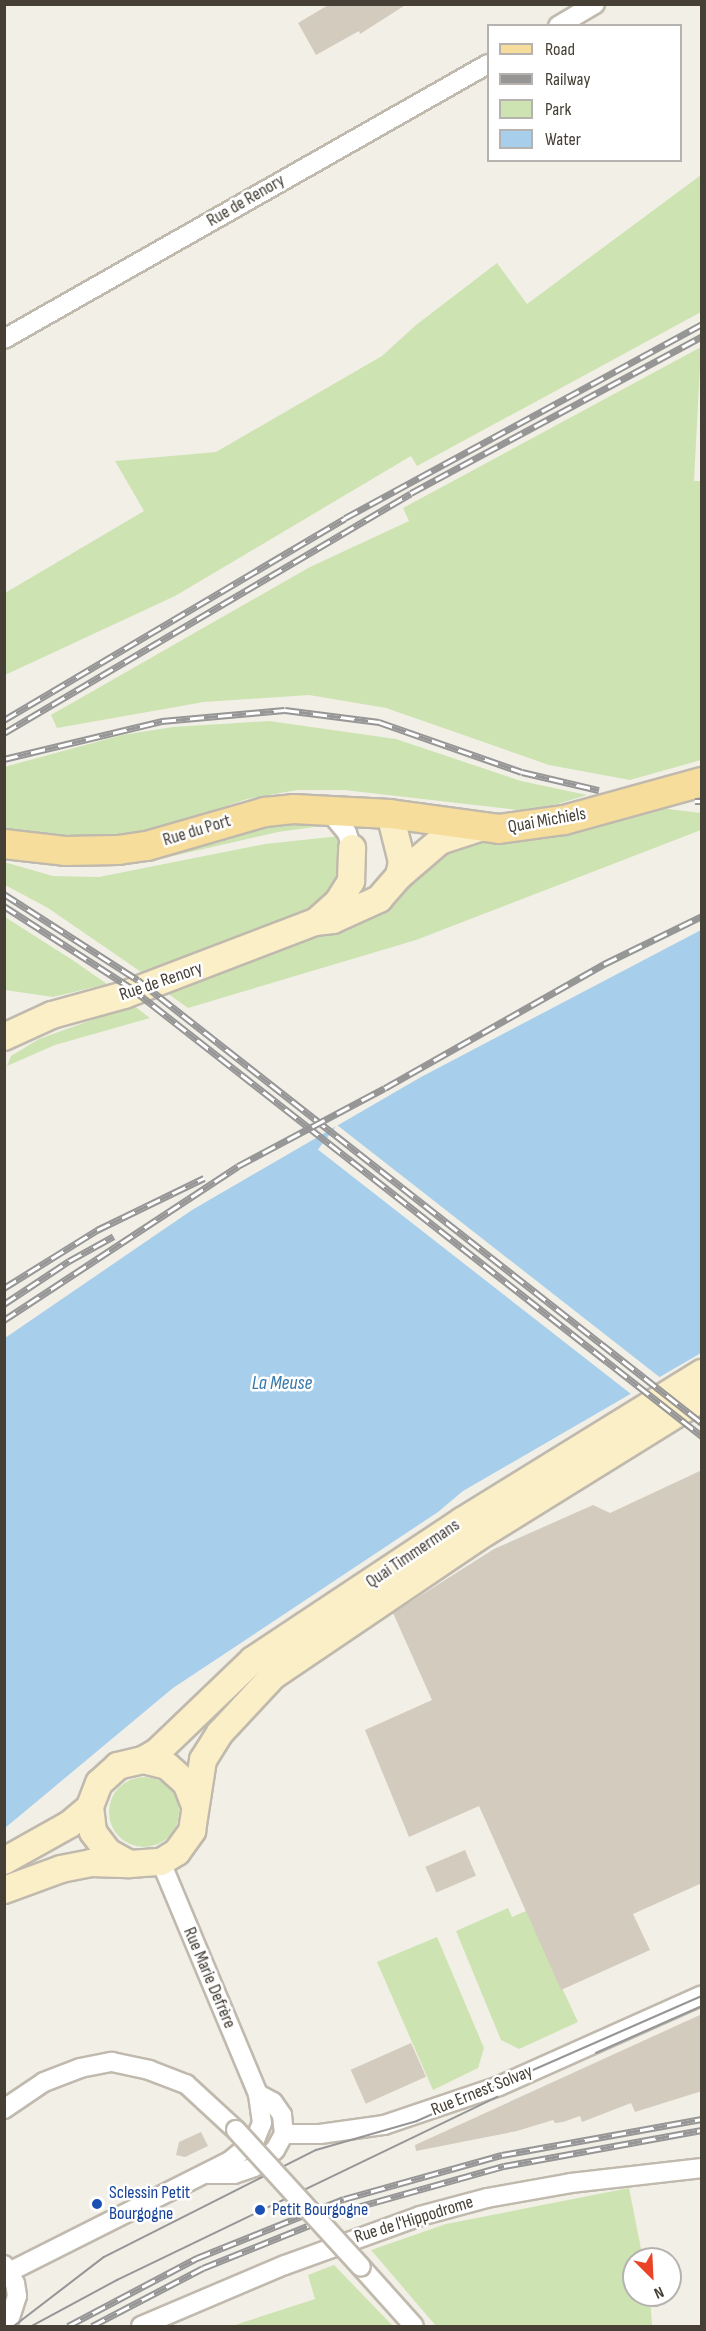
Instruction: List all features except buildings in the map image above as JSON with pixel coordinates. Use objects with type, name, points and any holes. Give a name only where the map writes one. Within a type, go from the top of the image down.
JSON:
[{"type":"main road","name":"Quai Michiels","points":[[384,814],[476,829],[564,820],[702,783]]},
{"type":"main road","name":"Rue du Port","points":[[4,844],[65,851],[118,849],[147,846],[265,812],[327,808],[384,814]]},
{"type":"main road","points":[[384,814],[402,853],[399,876]]},
{"type":"main road","name":"Rue de Renory","points":[[4,1037],[52,1015],[177,977],[315,922],[333,920],[369,904],[440,841],[476,829]]},
{"type":"main road","name":"Rue de Renory","points":[[315,922],[346,891],[353,869],[352,848]]},
{"type":"main road","name":"Quai Timmermans","points":[[142,1760],[157,1752],[253,1660],[462,1521],[702,1373]]},
{"type":"main road","name":"Quai Timmermans","points":[[195,1806],[203,1760],[220,1733],[273,1676],[475,1539],[702,1398]]},
{"type":"main road","points":[[4,1890],[61,1869],[91,1863],[130,1864],[160,1862],[177,1852],[192,1831],[195,1806],[186,1783],[167,1766],[142,1760],[118,1766],[99,1783],[90,1807],[93,1832],[108,1852],[130,1864]]},
{"type":"main road","points":[[4,1862],[70,1824],[90,1807]]},
{"type":"street","points":[[561,24],[595,4]]},
{"type":"street","name":"Rue de Renory","points":[[4,339],[487,65]]},
{"type":"street","points":[[327,808],[347,833],[352,848]]},
{"type":"street","name":"Rue de Renory","points":[[352,848],[359,827],[384,814]]},
{"type":"street","name":"Rue Marie Defrère","points":[[160,1862],[266,2098],[262,2123],[255,2140],[244,2151],[203,2174]]},
{"type":"street","name":"Rue Ernest Solvay","points":[[284,2134],[358,2130],[431,2112],[702,1995]]},
{"type":"street","points":[[4,2109],[44,2082],[80,2068],[112,2062],[150,2070],[186,2084],[236,2130],[414,2326]]},
{"type":"street","points":[[6,2326],[17,2296],[7,2269],[203,2174],[234,2174],[254,2167],[275,2150],[284,2134],[282,2115],[266,2098]]},
{"type":"street","name":"Rue de l'Hippodrome","points":[[141,2326],[285,2265],[420,2216],[487,2198],[571,2183],[702,2168]]},
{"type":"green space","points":[[701,175],[701,312],[417,466],[411,456],[175,596],[5,675],[5,593],[144,511],[115,461],[216,452],[382,356],[416,325],[497,263],[527,304]]},
{"type":"green space","points":[[701,347],[694,481],[702,481],[701,760],[630,780],[549,765],[386,708],[309,695],[204,702],[57,728],[51,715],[310,567],[409,521],[403,508]]},
{"type":"green space","points":[[269,721],[396,739],[521,781],[587,795],[554,805],[518,810],[344,790],[297,790],[247,799],[156,829],[120,835],[59,838],[5,830],[4,767],[122,735],[173,727]]},
{"type":"green space","points":[[660,808],[701,813],[701,830],[416,940],[188,1008],[167,993],[374,914],[437,853],[479,840],[533,839],[583,829]]},
{"type":"green space","points":[[289,823],[329,825],[278,832],[151,861],[104,867],[151,860],[241,832]]},
{"type":"green space","points":[[340,836],[351,866],[323,901],[251,934],[144,974],[48,908],[5,885],[4,862],[53,876],[99,877],[265,844]]},
{"type":"green space","points":[[5,917],[107,984],[53,997],[5,990]]},
{"type":"green space","points":[[133,1005],[150,1018],[55,1045],[7,1066],[11,1056],[39,1039]]},
{"type":"green space","points":[[144,1777],[157,1780],[169,1787],[176,1799],[179,1812],[176,1825],[169,1837],[157,1844],[144,1847],[131,1844],[119,1837],[112,1825],[109,1812],[112,1799],[119,1787],[131,1780]]},
{"type":"green space","points":[[508,1908],[512,1917],[526,1911],[578,2022],[519,2049],[501,2040],[456,1931]]},
{"type":"green space","points":[[437,1937],[484,2048],[478,2068],[433,2090],[377,1962]]},
{"type":"green space","points":[[629,2188],[641,2247],[622,2247],[622,2307],[651,2307],[652,2326],[436,2326],[371,2250],[446,2224]]},
{"type":"green space","points":[[334,2265],[393,2326],[232,2326],[315,2299],[308,2275]]},
{"type":"water","name":"La Meuse","points":[[701,930],[701,1353],[463,1491],[438,1512],[173,1688],[5,1828],[5,1338],[192,1210],[421,1077]]},
{"type":"pier","points":[[337,1125],[662,1379],[643,1403],[318,1149]]},
{"type":"tram line","points":[[14,2326],[104,2257],[316,2150],[417,2121],[702,1996]]},
{"type":"tram line","points":[[596,2053],[702,2006]]},
{"type":"tram line","points":[[32,2326],[117,2280],[497,2097]]},
{"type":"railway","points":[[4,720],[345,518],[702,324]]},
{"type":"railway","points":[[4,733],[411,493],[702,336]]},
{"type":"railway","points":[[4,759],[162,721],[285,710],[379,722],[522,772],[599,790]]},
{"type":"railway","points":[[695,801],[702,801]]},
{"type":"railway","points":[[4,894],[138,980],[702,1423]]},
{"type":"railway","points":[[4,906],[131,988],[702,1436]]},
{"type":"railway","points":[[4,1320],[238,1166],[385,1088],[604,964],[702,916]]},
{"type":"railway","points":[[4,1288],[97,1230],[204,1178]]},
{"type":"railway","points":[[4,1304],[69,1261],[114,1236]]},
{"type":"railway","points":[[68,2326],[197,2258],[344,2199],[502,2155],[702,2119]]},
{"type":"railway","points":[[92,2326],[203,2268],[350,2209],[504,2166],[702,2130]]},
{"type":"place","name":"Sclessin Petit Bourgogne","points":[[97,2204]]},
{"type":"place","name":"Petit Bourgogne","points":[[260,2210]]}]
